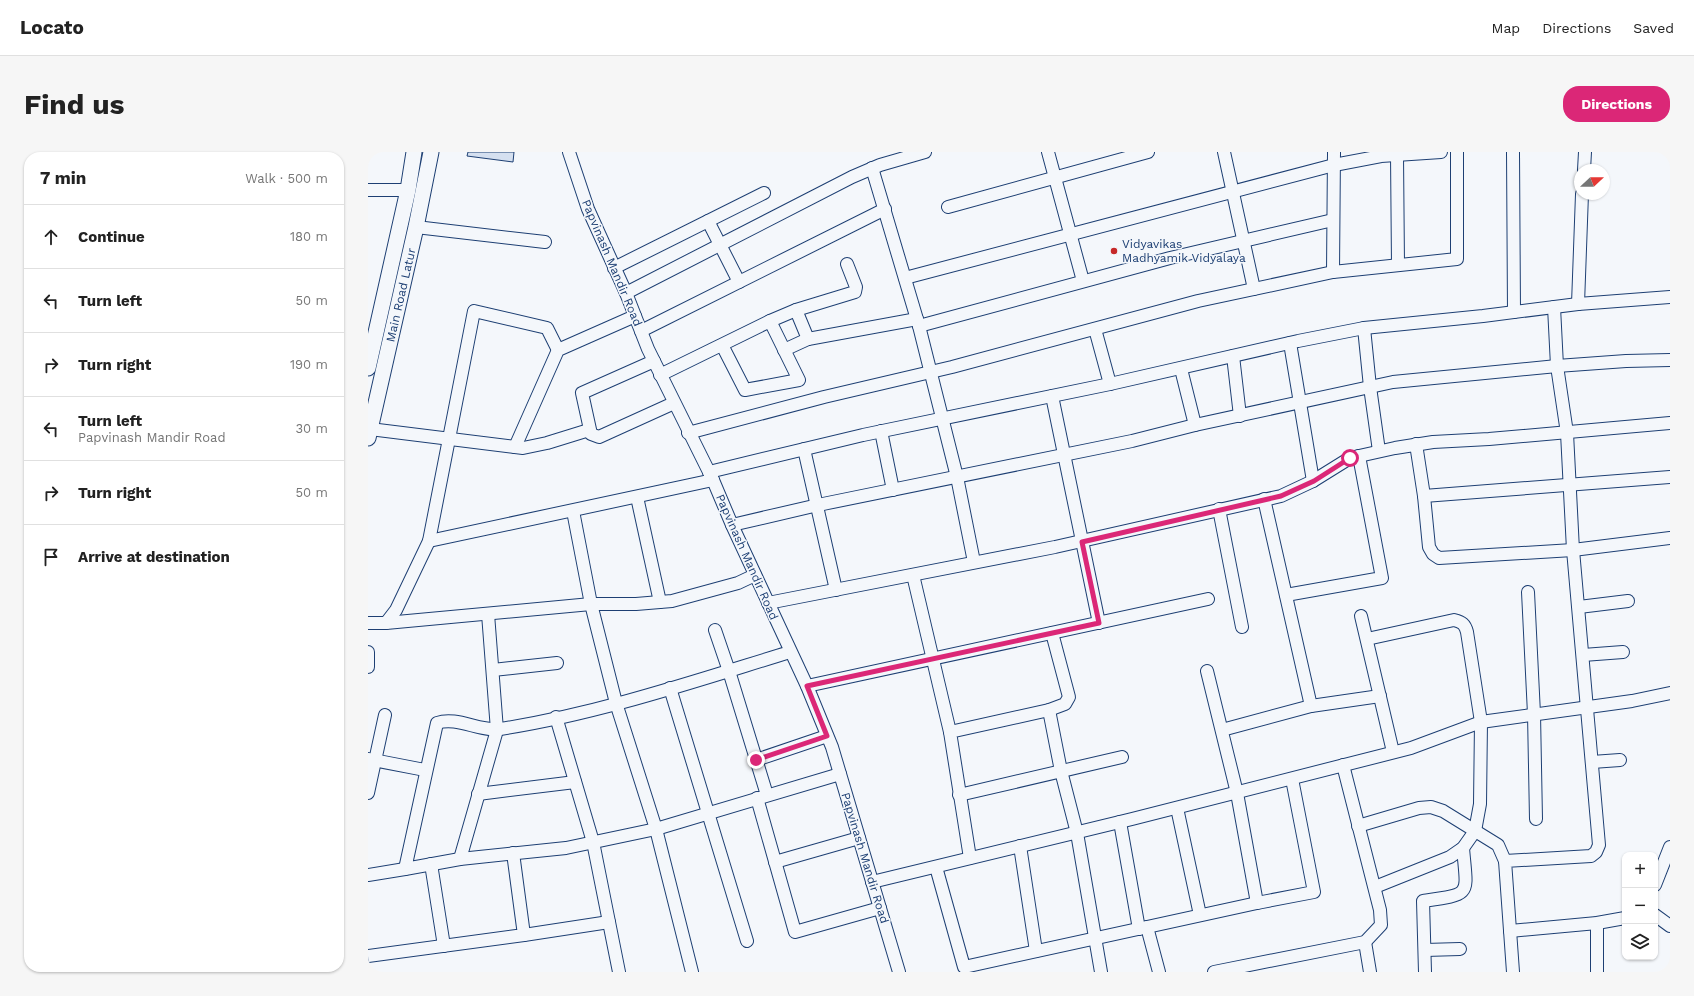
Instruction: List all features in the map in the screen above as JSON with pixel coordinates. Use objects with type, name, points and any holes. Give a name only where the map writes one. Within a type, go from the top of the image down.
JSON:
[{"type":"main road","name":"Main Road Latur","points":[[368,368],[408,190],[414,152]]},
{"type":"main road","name":"Main Road Latur","points":[[369,434],[416,227],[431,152]]},
{"type":"street","name":"Papvinash Mandir Road","points":[[569,152],[588,209],[626,292],[660,375],[711,476],[790,652],[807,686],[840,774],[899,972]]},
{"type":"street","points":[[626,292],[852,177],[872,168],[925,152]]},
{"type":"street","points":[[1048,152],[1083,281]]},
{"type":"street","points":[[948,207],[1148,152]]},
{"type":"street","points":[[1224,152],[1254,289]]},
{"type":"street","points":[[1333,272],[1334,152]]},
{"type":"street","points":[[905,278],[1334,165],[1382,156],[1441,152]]},
{"type":"street","points":[[688,433],[824,397],[930,372],[1198,301],[1333,272],[1457,259],[1457,152]]},
{"type":"street","points":[[1513,152],[1514,312]]},
{"type":"street","points":[[1584,164],[1585,152]]},
{"type":"street","points":[[1396,155],[1398,265]]},
{"type":"street","points":[[872,168],[918,322],[957,477],[974,562]]},
{"type":"street","points":[[368,190],[408,190]]},
{"type":"street","points":[[614,268],[764,193]]},
{"type":"street","points":[[1578,304],[1582,200]]},
{"type":"street","points":[[641,331],[884,209]]},
{"type":"street","points":[[784,350],[808,339],[918,322],[1334,220]]},
{"type":"street","points":[[708,221],[740,282]]},
{"type":"street","points":[[416,227],[545,242]]},
{"type":"street","points":[[660,375],[770,321],[796,310],[854,292],[856,287],[847,264]]},
{"type":"street","points":[[429,541],[638,497],[804,449],[882,431],[1110,384],[1290,343],[1364,328],[1578,304],[1670,297]]},
{"type":"street","points":[[1505,861],[1591,856],[1596,852],[1599,845],[1573,550],[1567,432],[1557,366],[1554,307]]},
{"type":"street","points":[[796,310],[808,339]]},
{"type":"street","points":[[386,623],[396,610],[429,541],[474,311],[547,328],[558,350]]},
{"type":"street","points":[[515,448],[558,350],[635,316]]},
{"type":"street","points":[[722,345],[746,390],[800,380],[770,321]]},
{"type":"street","points":[[1095,328],[1110,384]]},
{"type":"street","points":[[1364,328],[1370,387],[1380,451]]},
{"type":"street","points":[[1290,343],[1314,481]]},
{"type":"street","points":[[1233,356],[1240,416]]},
{"type":"street","points":[[732,525],[818,505],[1064,455],[1393,382],[1557,366],[1626,361],[1670,360]]},
{"type":"street","points":[[654,361],[582,393],[589,430],[591,434],[599,437],[674,404]]},
{"type":"street","points":[[1180,369],[1195,425]]},
{"type":"street","points":[[1052,396],[1099,623]]},
{"type":"street","points":[[768,603],[1082,542],[1281,496],[1314,481],[1350,458],[1380,451],[1416,444],[1670,424]]},
{"type":"street","points":[[369,434],[449,438],[523,448],[547,443],[589,430]]},
{"type":"street","points":[[882,431],[893,490]]},
{"type":"street","points":[[1416,444],[1424,496],[1429,547],[1433,554],[1439,558],[1573,550],[1670,538]]},
{"type":"street","points":[[804,449],[818,505],[836,590]]},
{"type":"street","points":[[1286,595],[1382,578],[1359,456]]},
{"type":"street","points":[[1424,496],[1670,477]]},
{"type":"street","points":[[638,497],[660,602]]},
{"type":"street","points":[[1264,499],[1311,706]]},
{"type":"street","points":[[1219,510],[1242,628]]},
{"type":"street","points":[[573,511],[591,604],[616,704],[656,829],[692,972]]},
{"type":"street","points":[[913,574],[950,732],[970,858]]},
{"type":"street","points":[[368,624],[591,604],[672,601],[702,593],[755,575]]},
{"type":"street","points":[[1528,592],[1534,714],[1536,820]]},
{"type":"street","points":[[807,686],[1208,599]]},
{"type":"street","points":[[1579,607],[1628,601]]},
{"type":"street","points":[[460,859],[497,730],[488,614]]},
{"type":"street","points":[[1361,616],[1393,752]]},
{"type":"street","points":[[1367,639],[1454,620],[1461,622],[1465,626],[1467,632],[1481,722],[1480,804],[1475,831],[1463,848],[1439,863],[1375,887]]},
{"type":"street","points":[[714,630],[729,671],[756,760],[775,862],[794,932],[880,908]]},
{"type":"street","points":[[950,732],[1049,710],[1065,704],[1069,697],[1052,634]]},
{"type":"street","points":[[368,652],[368,667]]},
{"type":"street","points":[[405,869],[437,723],[449,721],[497,730],[616,704],[790,652]]},
{"type":"street","points":[[1583,655],[1622,652]]},
{"type":"street","points":[[492,670],[557,663]]},
{"type":"street","points":[[1207,671],[1238,793],[1257,903]]},
{"type":"street","points":[[670,688],[747,941]]},
{"type":"street","points":[[872,882],[1343,766],[1411,748],[1481,722],[1587,707],[1670,693]]},
{"type":"street","points":[[1222,730],[1311,706],[1380,696]]},
{"type":"street","points":[[1049,710],[1061,771],[1077,832],[1101,972]]},
{"type":"street","points":[[368,792],[371,760],[385,715]]},
{"type":"street","points":[[556,718],[593,842],[619,972]]},
{"type":"street","points":[[756,760],[827,736]]},
{"type":"street","points":[[959,795],[1122,758]]},
{"type":"street","points":[[371,760],[426,770]]},
{"type":"street","points":[[1592,762],[1620,760]]},
{"type":"street","points":[[1214,972],[1257,968],[1365,942],[1381,925],[1380,910],[1375,887],[1343,766]]},
{"type":"street","points":[[368,875],[460,859],[566,848],[656,829],[840,774]]},
{"type":"street","points":[[936,867],[964,969],[1095,938],[1314,892],[1292,779]]},
{"type":"street","points":[[478,794],[575,782]]},
{"type":"street","points":[[1358,826],[1420,808],[1431,807],[1443,811],[1498,845],[1505,861],[1513,972]]},
{"type":"street","points":[[1177,808],[1200,915]]},
{"type":"street","points":[[1120,822],[1143,928],[1159,972]]},
{"type":"street","points":[[775,862],[859,838]]},
{"type":"street","points":[[1020,846],[1036,951]]},
{"type":"street","points":[[1658,877],[1670,847]]},
{"type":"street","points":[[1425,972],[1423,901],[1453,897],[1462,893],[1466,887],[1463,848]]},
{"type":"street","points":[[513,853],[524,935]]},
{"type":"street","points":[[431,864],[444,946]]},
{"type":"street","points":[[1658,917],[1670,926]]},
{"type":"street","points":[[1510,931],[1597,923],[1622,919]]},
{"type":"street","points":[[368,956],[609,922]]},
{"type":"street","points":[[1597,923],[1597,972]]},
{"type":"street","points":[[1365,942],[1370,972]]},
{"type":"street","points":[[1425,950],[1460,949]]},
{"type":"building","points":[[468,152],[514,152],[513,162],[467,156]]},
{"type":"place","name":"Vidyavikas Madhyamik Vidyalaya","points":[[1114,251]]},
{"type":"route","points":[[756,760],[827,736],[807,686],[1099,623],[1082,542],[1281,496],[1314,481],[1350,458]]}]
